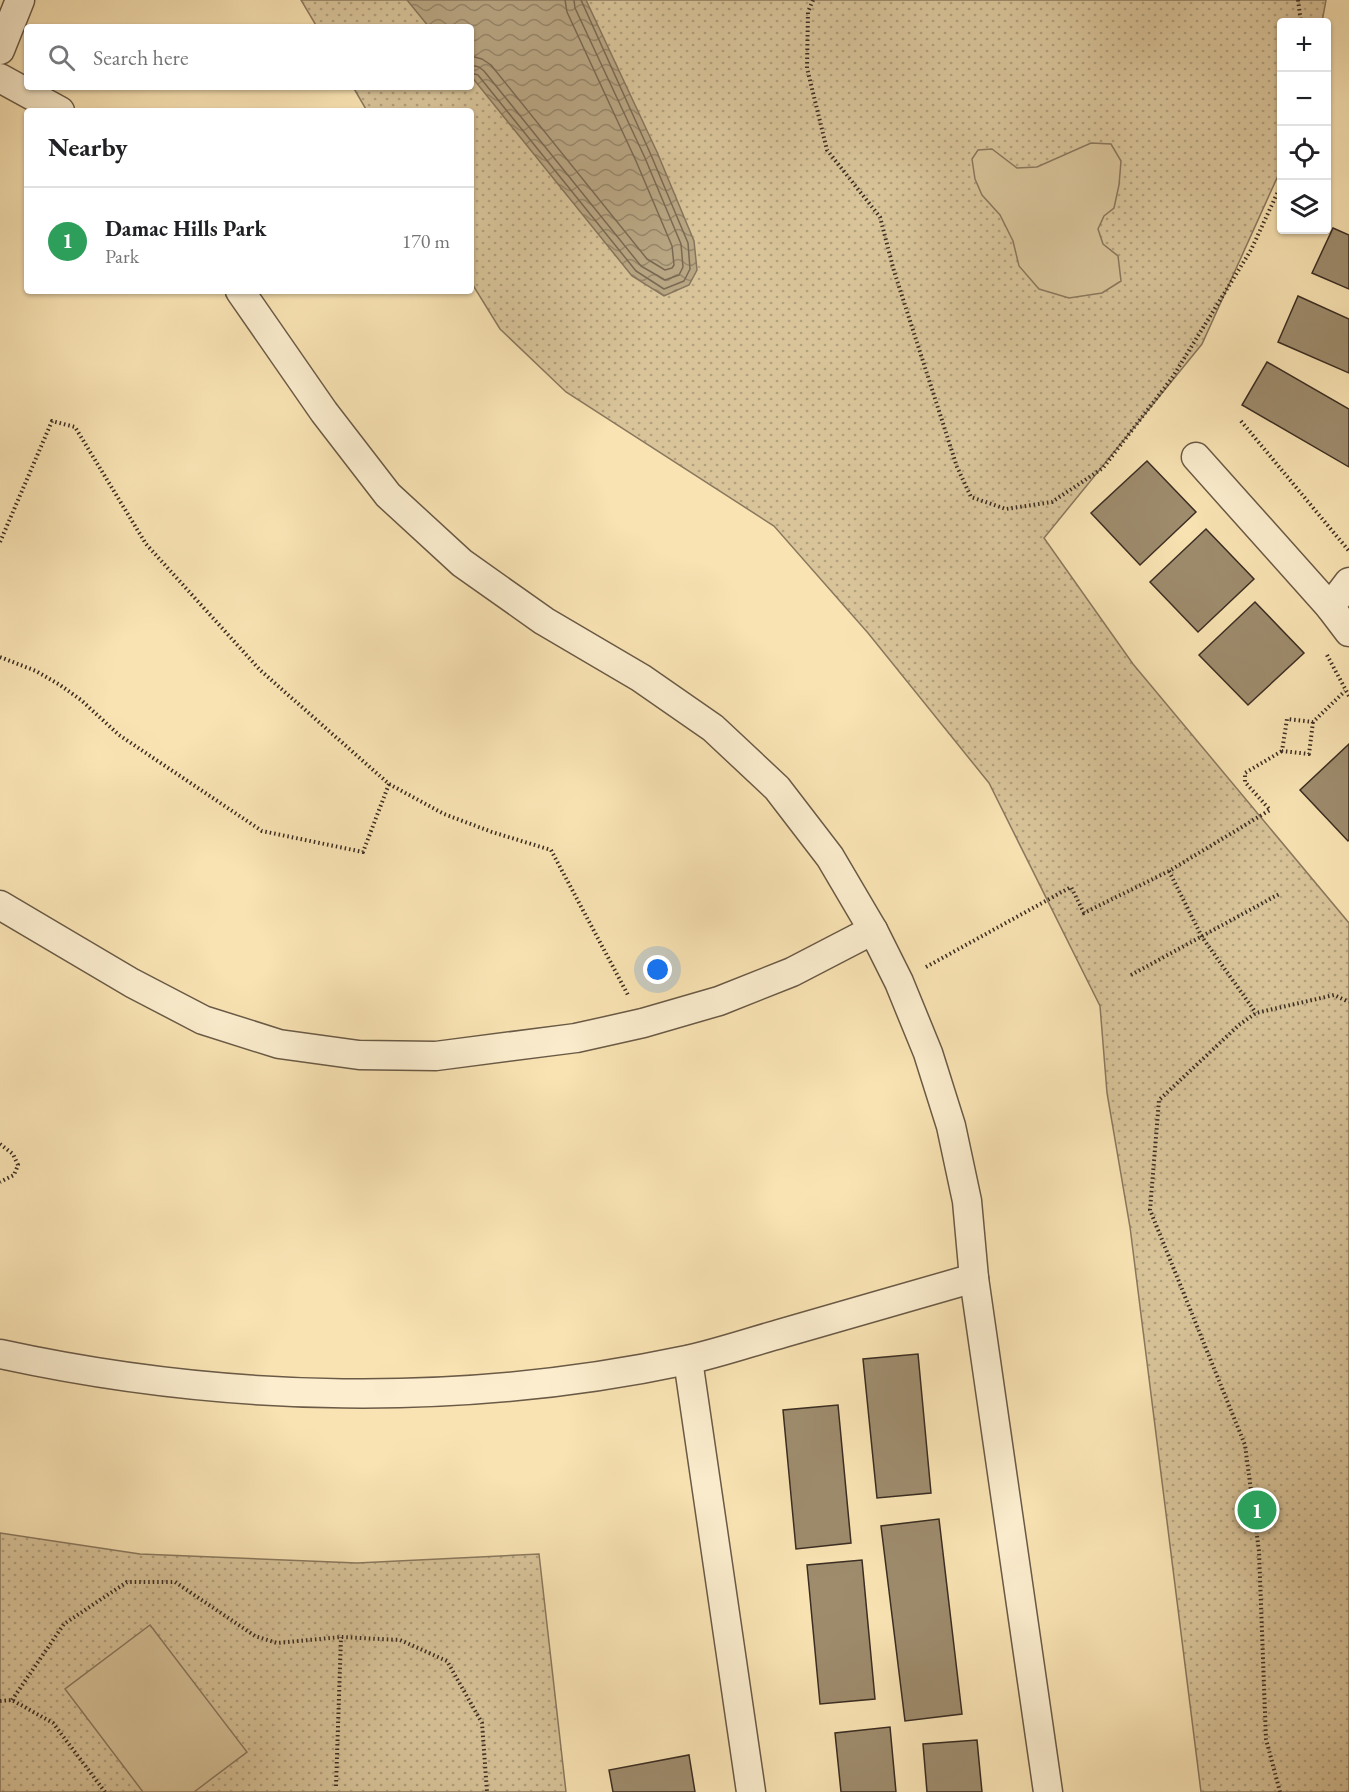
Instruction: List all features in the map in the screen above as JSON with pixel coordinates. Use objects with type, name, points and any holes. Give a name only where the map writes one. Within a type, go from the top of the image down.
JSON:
[{"type":"street","points":[[0,50],[20,0]]},
{"type":"street","points":[[0,78],[55,108]]},
{"type":"street","points":[[242,294],[324,412],[388,495],[462,563],[544,621],[640,678],[713,728],[777,788],[830,857],[873,930],[899,982],[928,1053],[951,1126],[967,1201],[974,1278],[1048,1792]]},
{"type":"street","points":[[1196,457],[1330,607],[1349,632]]},
{"type":"street","points":[[1330,607],[1349,582]]},
{"type":"street","points":[[0,905],[132,983],[203,1020],[279,1044],[359,1055],[436,1056],[576,1038],[643,1023],[719,1001],[792,972],[873,930]]},
{"type":"street","points":[[0,1354],[166,1383],[297,1393],[428,1393],[559,1382],[688,1360],[974,1278]]},
{"type":"street","points":[[688,1360],[751,1792]]},
{"type":"path","points":[[813,0],[808,12],[807,68],[827,150],[880,218],[894,272],[957,467],[971,497],[1006,508],[1052,502],[1102,468],[1172,378],[1251,250],[1277,192]]},
{"type":"path","points":[[1298,0],[1300,18]]},
{"type":"path","points":[[0,542],[52,421],[75,426],[146,544],[260,670],[389,784],[444,814],[551,850],[643,1023]]},
{"type":"path","points":[[1241,421],[1349,551]]},
{"type":"path","points":[[0,657],[36,671],[60,685],[94,711],[119,735],[262,831],[363,852],[389,784]]},
{"type":"path","points":[[899,982],[1071,888],[1084,913],[1169,871],[1270,810],[1245,782],[1245,773],[1282,752],[1309,754],[1313,722],[1345,691]]},
{"type":"path","points":[[1282,752],[1287,719],[1313,722]]},
{"type":"path","points":[[1169,871],[1202,937],[1256,1013]]},
{"type":"path","points":[[1131,975],[1281,893]]},
{"type":"path","points":[[1280,1792],[1266,1739],[1259,1551],[1245,1445],[1150,1210],[1159,1100],[1239,1025],[1256,1013],[1334,995],[1349,1002]]},
{"type":"path","points":[[0,1144],[13,1154],[18,1165],[14,1175],[0,1182]]},
{"type":"path","points":[[12,1700],[64,1624],[128,1582],[175,1582],[255,1636],[278,1643],[341,1637],[400,1640],[447,1661],[482,1723],[487,1792]]},
{"type":"path","points":[[336,1786],[341,1637]]},
{"type":"path","points":[[0,1701],[12,1700],[53,1723],[105,1792]]},
{"type":"shaded area","points":[[301,0],[1326,0],[1323,18],[1277,18],[1277,178],[1202,344],[1044,538],[1133,664],[1349,923],[1349,1792],[1201,1792],[1130,1227],[1107,1093],[1100,1006],[989,783],[868,633],[774,526],[566,392],[500,329],[474,287],[474,108],[365,108],[355,90],[474,90],[474,24],[315,24]]},
{"type":"shaded area","points":[[1091,143],[1111,144],[1121,161],[1114,208],[1104,216],[1098,229],[1103,244],[1118,256],[1121,281],[1102,293],[1069,298],[1039,289],[1019,266],[1013,241],[1000,215],[982,195],[975,179],[972,159],[978,150],[992,149],[1017,168],[1037,167]]},
{"type":"shaded area","points":[[0,1533],[140,1554],[357,1563],[539,1554],[566,1792],[0,1792]]},
{"type":"shaded area","points":[[150,1625],[247,1752],[194,1792],[143,1792],[65,1689]]},
{"type":"water","points":[[407,0],[586,0],[657,152],[694,241],[697,270],[689,285],[664,296],[632,276],[474,80],[474,24],[427,24]]},
{"type":"building","points":[[1333,228],[1349,235],[1349,289],[1312,273]]},
{"type":"building","points":[[1298,296],[1349,319],[1349,373],[1278,342]]},
{"type":"building","points":[[1267,362],[1349,409],[1349,467],[1242,405]]},
{"type":"building","points":[[1147,461],[1196,512],[1140,565],[1091,513]]},
{"type":"building","points":[[1206,529],[1254,579],[1198,632],[1150,582]]},
{"type":"building","points":[[1255,602],[1304,653],[1248,705],[1199,655]]},
{"type":"building","points":[[1349,744],[1349,840],[1348,841],[1300,790]]},
{"type":"building","points":[[918,1354],[931,1493],[877,1498],[863,1359]]},
{"type":"building","points":[[838,1405],[851,1543],[796,1549],[783,1410]]},
{"type":"building","points":[[939,1519],[962,1714],[905,1721],[881,1526]]},
{"type":"building","points":[[862,1560],[875,1699],[820,1704],[807,1565]]},
{"type":"building","points":[[890,1727],[896,1792],[841,1792],[835,1733]]},
{"type":"building","points":[[977,1740],[982,1792],[927,1792],[923,1744]]},
{"type":"building","points":[[689,1755],[695,1792],[613,1792],[609,1770]]},
{"type":"place","name":"Damac Hills Park","points":[[1257,1510]]}]
